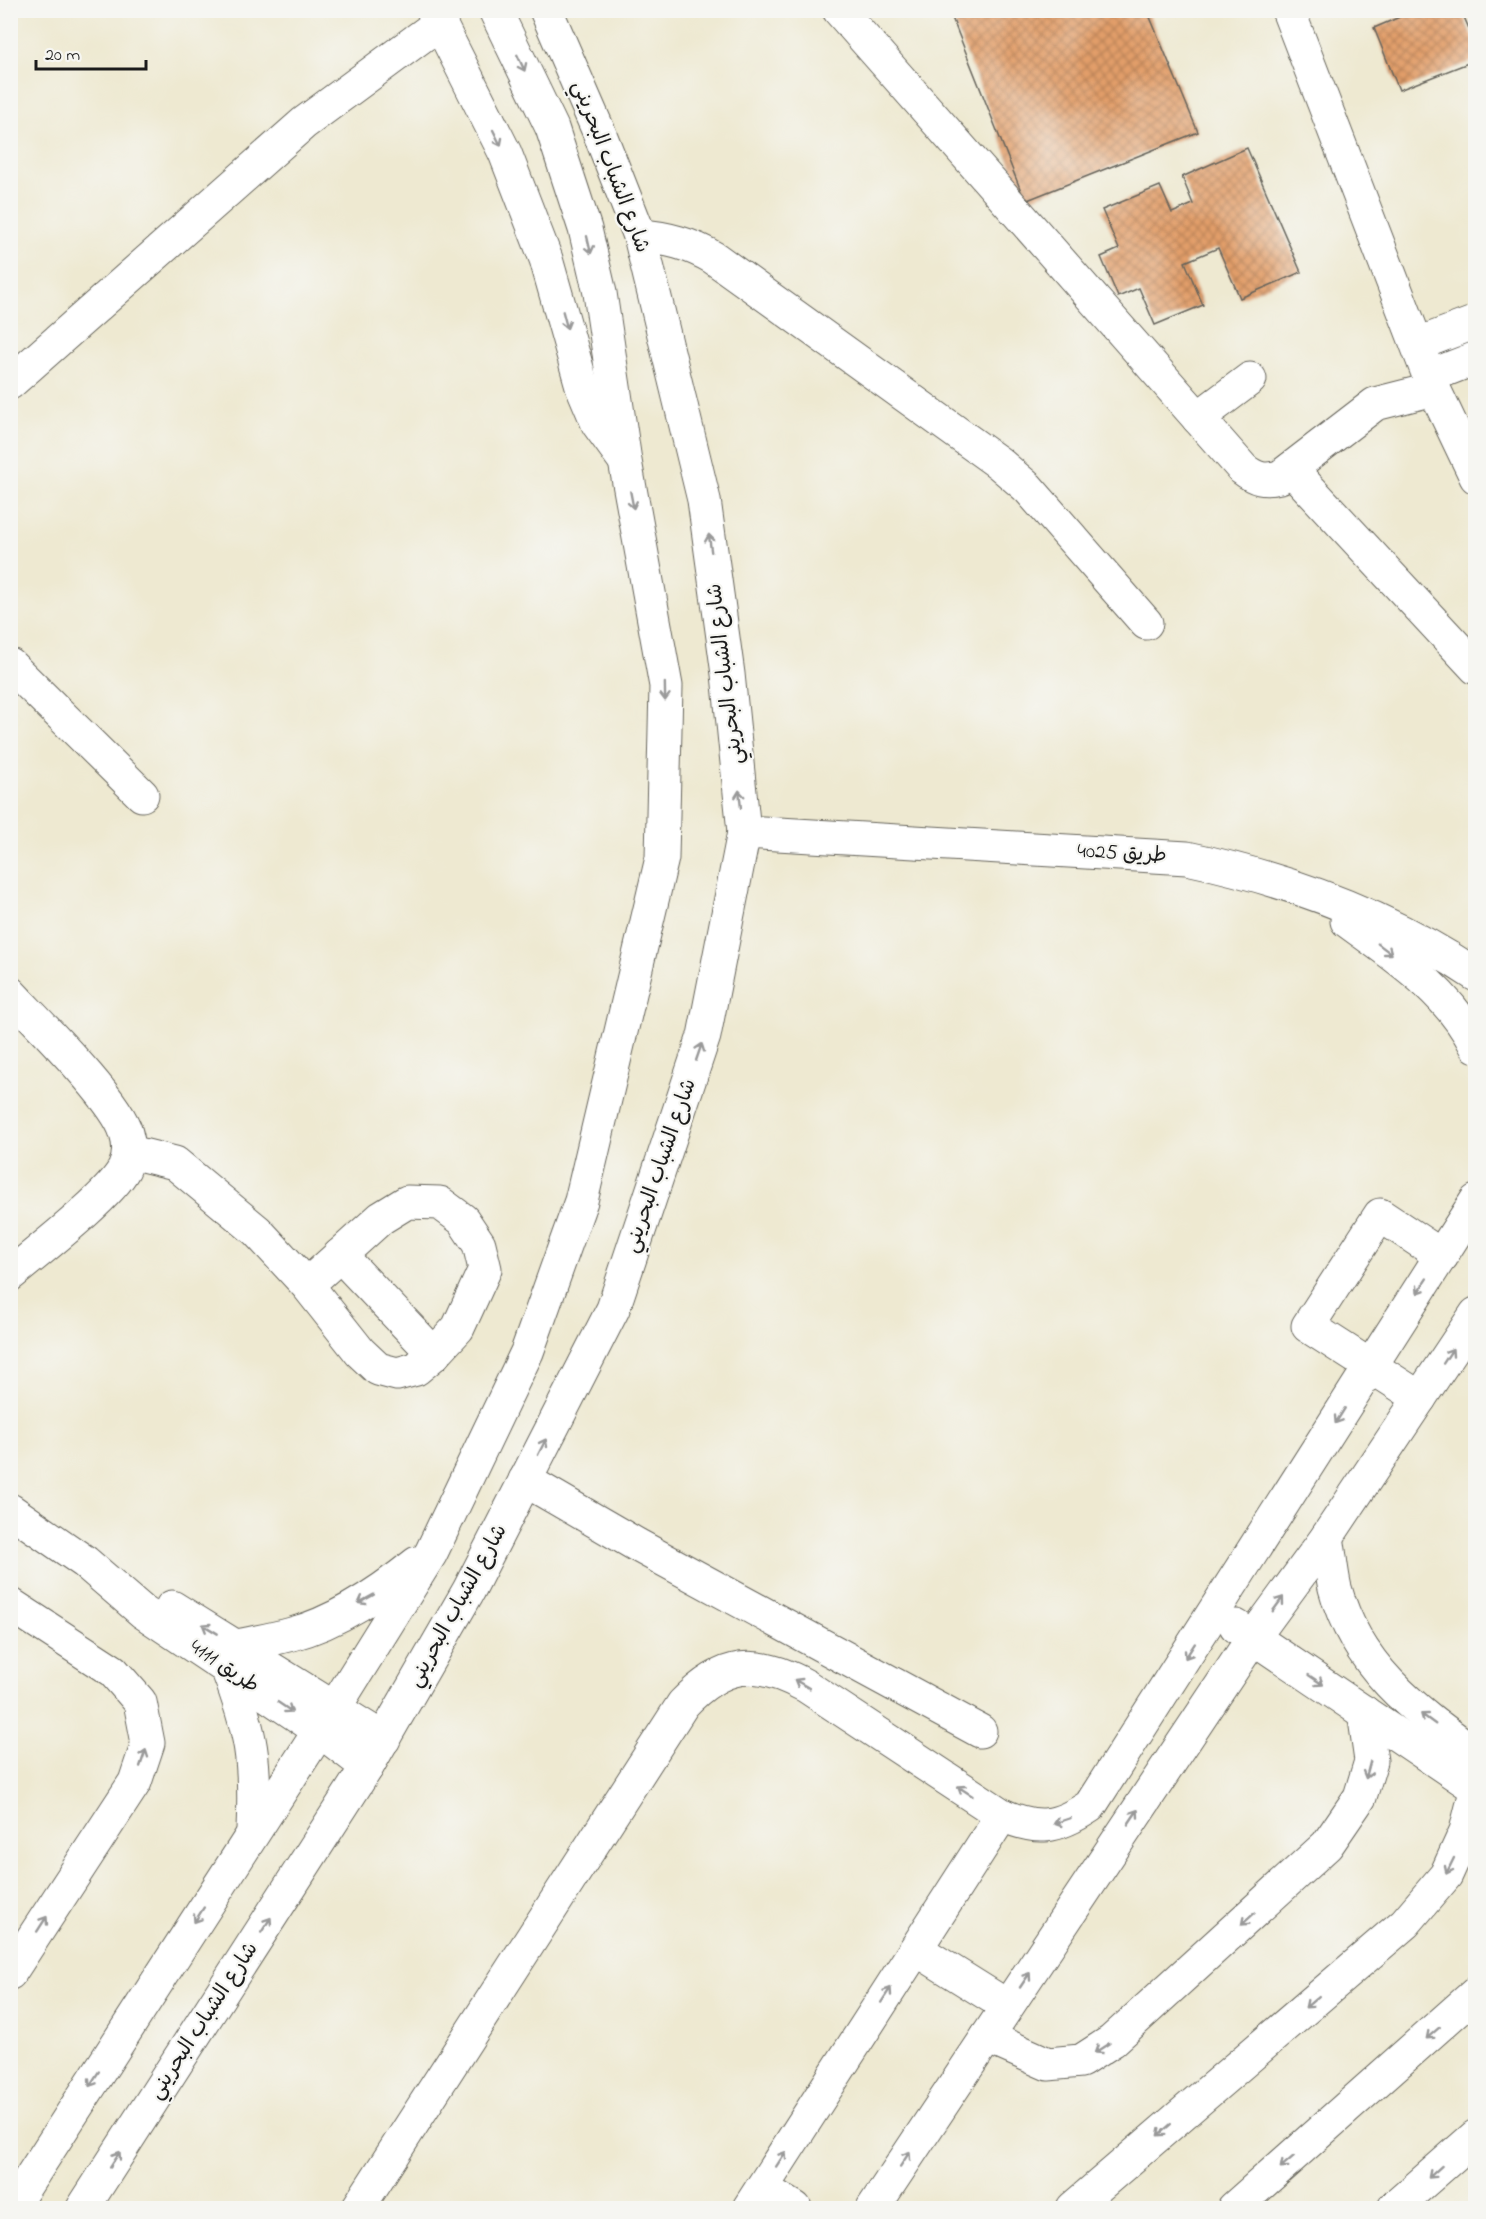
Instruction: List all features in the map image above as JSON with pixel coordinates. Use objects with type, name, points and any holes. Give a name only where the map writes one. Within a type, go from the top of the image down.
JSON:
[{"type":"street","name":"شارع الشباب البحريني","points":[[11,2208],[327,1718],[430,1553],[527,1352],[581,1201],[662,858],[666,686],[625,461],[611,353],[585,229],[552,128],[495,10]]},
{"type":"street","name":"شارع الشباب البحريني","points":[[83,2208],[368,1767],[469,1590],[613,1309],[704,1036],[744,832],[728,674],[704,500],[640,236],[599,132],[546,10]]},
{"type":"street","points":[[839,10],[1198,418],[1254,478],[1267,480],[1280,477],[1375,404],[1432,382],[1476,358]]},
{"type":"street","points":[[1288,10],[1432,382],[1476,477]]},
{"type":"street","points":[[10,383],[304,123],[437,16],[505,153],[546,259],[582,386],[598,424],[625,461]]},
{"type":"street","points":[[640,236],[676,241],[692,246],[714,258],[970,439],[1028,488],[1146,623]]},
{"type":"street","points":[[1418,344],[1476,322]]},
{"type":"street","points":[[1198,418],[1250,379]]},
{"type":"street","points":[[1291,469],[1476,668]]},
{"type":"street","points":[[10,665],[142,795]]},
{"type":"street","name":"طريق 4025","points":[[744,832],[1188,858],[1247,871],[1305,889],[1378,919],[1447,956],[1476,975]]},
{"type":"street","points":[[1305,889],[1422,977],[1447,1002],[1476,1046]]},
{"type":"street","points":[[10,993],[111,1106],[126,1132],[130,1152],[123,1170],[98,1197],[10,1275]]},
{"type":"street","points":[[130,1152],[175,1163],[257,1231],[308,1285],[360,1352],[378,1369],[397,1374],[416,1369],[434,1354],[458,1328],[485,1269],[479,1244],[463,1220],[440,1203],[407,1202],[381,1218],[308,1285]]},
{"type":"street","points":[[358,2208],[683,1704],[702,1684],[727,1672],[754,1667],[782,1673],[1002,1815],[1023,1824],[1047,1826],[1070,1819],[1090,1806],[1476,1201]]},
{"type":"street","points":[[1420,1398],[1308,1326],[1380,1215],[1442,1256]]},
{"type":"street","points":[[340,1255],[434,1354]]},
{"type":"street","points":[[873,2208],[1253,1638],[1327,1537],[1476,1314]]},
{"type":"street","points":[[525,1480],[637,1545],[980,1731]]},
{"type":"street","name":"طريق 4111","points":[[10,1510],[85,1562],[143,1612],[232,1657],[327,1718],[384,1739]]},
{"type":"street","points":[[1327,1537],[1335,1588],[1354,1636],[1383,1678],[1420,1714],[1476,1754]]},
{"type":"street","points":[[253,1830],[255,1766],[252,1742],[232,1657],[329,1619],[374,1596],[430,1553]]},
{"type":"street","points":[[10,1604],[112,1671],[140,1702],[148,1743],[135,1782],[10,1973]]},
{"type":"street","points":[[1073,2208],[1405,1923],[1446,1875],[1466,1831],[1476,1789],[1215,1611]]},
{"type":"street","points":[[987,2037],[1048,2064],[1081,2061],[1112,2041],[1327,1845],[1360,1797],[1371,1761],[1364,1712]]},
{"type":"street","name":"طريق 4111","points":[[327,1718],[368,1767]]},
{"type":"street","points":[[795,2208],[755,2198],[1002,1815]]},
{"type":"street","points":[[916,1949],[1007,2006]]},
{"type":"street","points":[[1234,2208],[1476,1993]]},
{"type":"street","points":[[1394,2208],[1476,2136]]},
{"type":"building","points":[[949,10],[1147,10],[1198,132],[1025,201]]},
{"type":"building","points":[[1416,10],[1461,10],[1476,45],[1476,60],[1399,90],[1374,28]]},
{"type":"building","points":[[1247,148],[1301,272],[1240,298],[1218,248],[1185,262],[1203,305],[1155,325],[1139,288],[1118,297],[1101,257],[1119,249],[1102,210],[1160,186],[1172,213],[1193,204],[1182,177]]}]
